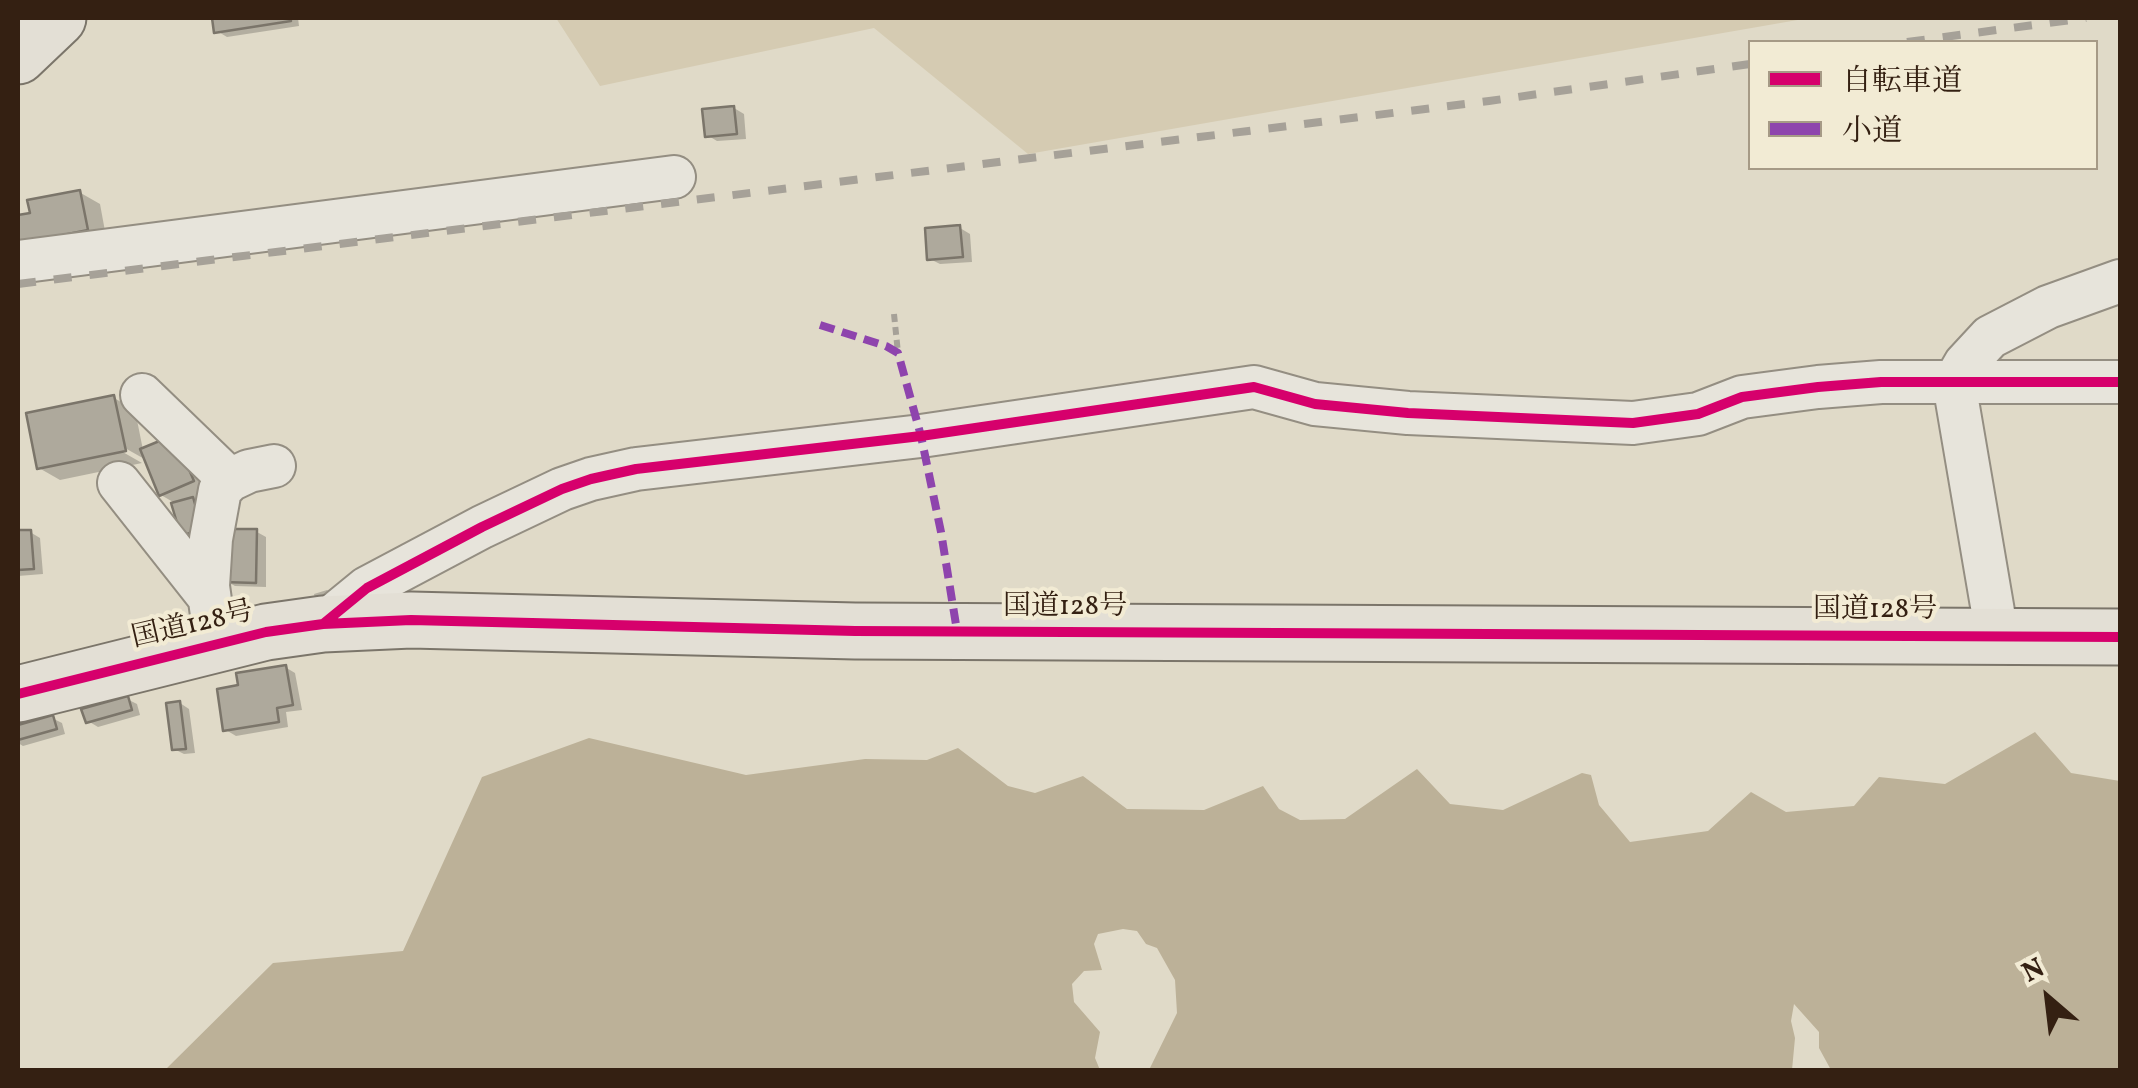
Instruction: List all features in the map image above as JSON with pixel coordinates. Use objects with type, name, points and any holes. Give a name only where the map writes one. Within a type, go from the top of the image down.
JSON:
[{"type":"highway","points":[[18,56],[58,18]]},
{"type":"highway","name":"国道128号","points":[[18,694],[212,621],[324,624],[411,620],[855,631],[2120,637]]},
{"type":"street","points":[[18,262],[674,177]]},
{"type":"street","points":[[1997,635],[1954,383],[1965,364],[1990,337],[2048,307],[2120,281]]},
{"type":"street","points":[[324,624],[368,588],[482,526],[591,478],[636,469],[921,436],[1254,387],[1315,404],[1408,413],[1632,423],[1698,414],[1742,397],[1818,387],[1881,382],[2120,382]]},
{"type":"street","points":[[142,395],[230,480]]},
{"type":"street","points":[[212,621],[211,539],[220,490],[248,471],[274,466]]},
{"type":"street","points":[[119,484],[212,621]]},
{"type":"path","points":[[894,314],[898,353]]},
{"type":"shaded area","points":[[556,18],[1809,18],[1028,154],[874,28],[600,86]]},
{"type":"shaded area","points":[[2035,732],[2071,773],[2120,781],[2120,1070],[1831,1070],[1819,1048],[1819,1032],[1794,1004],[1792,1070],[1149,1070],[1177,1013],[1175,980],[1157,948],[1146,944],[1137,931],[1123,929],[1098,934],[1094,944],[1102,970],[1084,971],[1072,984],[1074,1002],[1100,1032],[1095,1058],[1100,1070],[165,1070],[273,963],[403,951],[482,777],[589,738],[746,775],[865,759],[927,760],[958,748],[1008,786],[1035,793],[1083,776],[1127,809],[1204,810],[1263,786],[1279,809],[1300,820],[1345,819],[1417,769],[1450,804],[1503,810],[1582,773],[1591,775],[1599,805],[1630,842],[1708,831],[1751,792],[1786,812],[1854,806],[1879,777],[1945,784]]},
{"type":"building","points":[[212,18],[290,18],[291,21],[214,33]]},
{"type":"building","points":[[734,106],[737,134],[705,137],[702,109]]},
{"type":"building","points":[[80,190],[88,230],[18,244],[18,215],[30,213],[27,200]]},
{"type":"building","points":[[960,225],[963,257],[927,260],[925,228]]},
{"type":"building","points":[[114,395],[126,451],[37,469],[26,413]]},
{"type":"building","points":[[174,435],[194,481],[159,496],[140,449]]},
{"type":"building","points":[[193,497],[202,529],[181,536],[171,503]]},
{"type":"building","points":[[225,529],[257,529],[256,583],[223,582]]},
{"type":"building","points":[[18,530],[31,530],[34,569],[18,570]]},
{"type":"building","points":[[1909,600],[1927,600],[1927,611],[1910,612]]},
{"type":"building","points":[[286,665],[293,705],[277,708],[279,722],[223,731],[217,689],[238,685],[236,673]]},
{"type":"building","points":[[128,696],[132,710],[86,723],[81,709]]},
{"type":"building","points":[[180,701],[186,749],[172,750],[166,703]]},
{"type":"building","points":[[53,715],[57,729],[18,740],[18,725]]},
{"type":"railway","points":[[1922,40],[2086,18]]},
{"type":"railway","points":[[18,284],[1489,101],[1748,64]]},
{"type":"marked path","points":[[820,325],[898,353],[921,436],[957,631]]},
{"type":"cycle path","points":[[323,624],[367,588],[482,527],[562,489],[636,469],[921,436],[1254,387],[1315,404],[1408,413],[1633,423],[1698,414],[1742,397],[1818,387],[1881,382],[2120,382]]},
{"type":"cycle path","points":[[18,694],[266,632],[323,624],[411,620],[855,631],[2120,637]]}]
